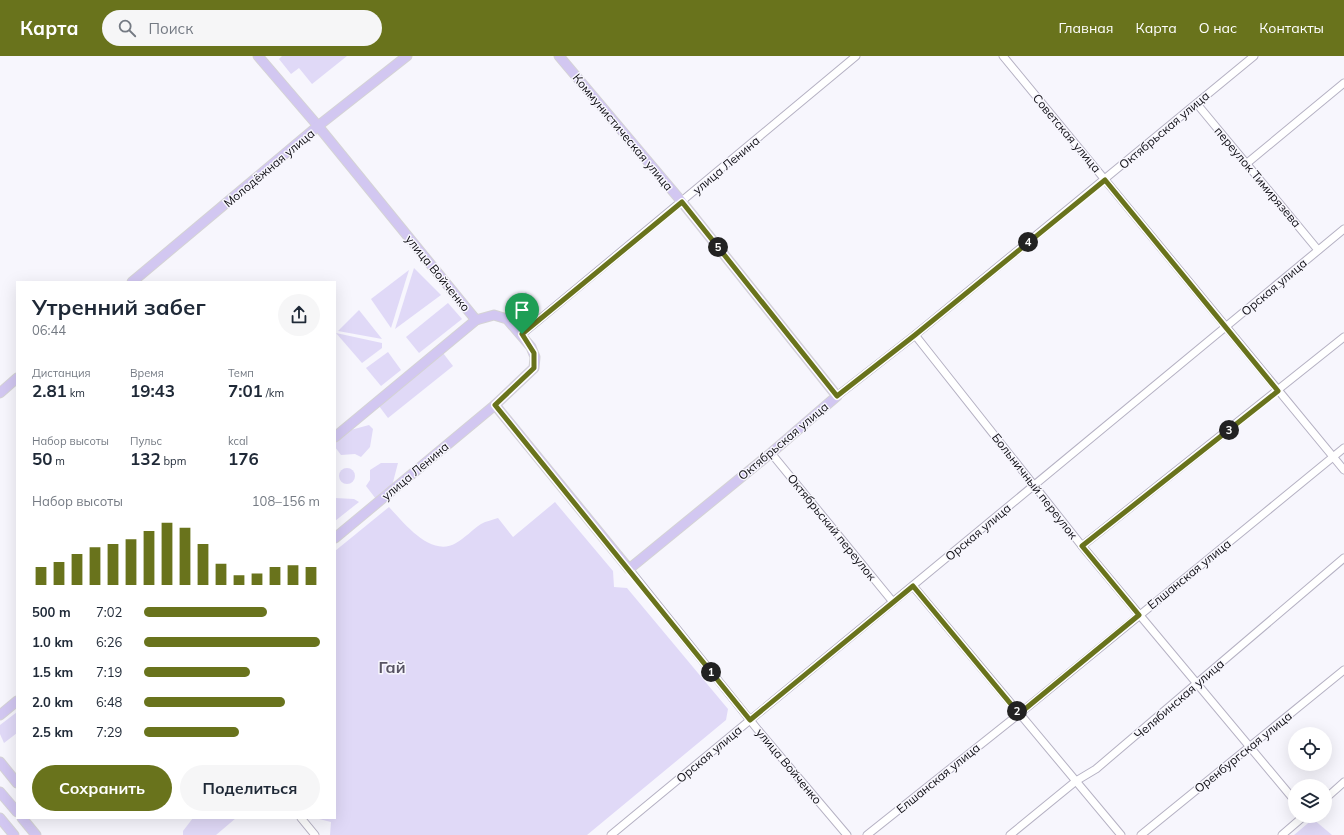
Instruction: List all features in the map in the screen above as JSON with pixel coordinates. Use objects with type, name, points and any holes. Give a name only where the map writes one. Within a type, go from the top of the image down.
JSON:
[{"type":"main road","name":"улица Войченко","points":[[258,56],[318,126],[476,320],[487,316],[502,317],[507,319],[522,334],[534,353],[534,368],[495,405],[629,569]]},
{"type":"main road","name":"Молодёжная улица","points":[[133,281],[318,126],[407,56]]},
{"type":"main road","name":"Коммунистическая улица","points":[[559,56],[682,202],[837,396]]},
{"type":"main road","points":[[336,436],[476,320]]},
{"type":"main road","points":[[0,392],[16,379]]},
{"type":"main road","name":"Октябрьская улица","points":[[629,569],[837,396]]},
{"type":"main road","name":"улица Ленина","points":[[336,537],[495,405]]},
{"type":"main road","points":[[0,715],[16,702]]},
{"type":"main road","points":[[0,762],[16,781]]},
{"type":"main road","points":[[0,792],[16,811]]},
{"type":"main road","points":[[0,818],[14,835]]},
{"type":"main road","points":[[23,819],[36,835]]},
{"type":"street","name":"улица Ленина","points":[[522,334],[856,56]]},
{"type":"street","name":"Советская улица","points":[[1002,56],[1194,289],[1227,326],[1278,391],[1344,470]]},
{"type":"street","name":"Октябрьская улица","points":[[837,396],[915,335],[1254,56]]},
{"type":"street","points":[[1246,164],[1344,83]]},
{"type":"street","name":"переулок Тимирязева","points":[[1197,104],[1318,250]]},
{"type":"street","name":"Орская улица","points":[[611,835],[1344,229]]},
{"type":"street","name":"Больничный переулок","points":[[915,335],[1082,546],[1195,684],[1250,746],[1288,792]]},
{"type":"street","points":[[1082,546],[1344,337]]},
{"type":"street","name":"Елшанская улица","points":[[867,835],[1019,714],[1344,448]]},
{"type":"street","name":"Октябрьский переулок","points":[[771,452],[893,602]]},
{"type":"street","name":"Челябинская улица","points":[[1010,835],[1076,781],[1096,769],[1344,558]]},
{"type":"street","name":"улица Войченко","points":[[629,569],[750,720],[847,835]]},
{"type":"street","points":[[913,586],[1121,835]]},
{"type":"street","name":"Оренбургская улица","points":[[1141,835],[1344,670]]},
{"type":"street","points":[[1332,793],[1344,782]]},
{"type":"street","points":[[302,819],[315,835]]},
{"type":"street","points":[[1282,835],[1296,823]]},
{"type":"shaded area","points":[[282,56],[347,56],[312,84],[299,68],[291,74],[279,59]]},
{"type":"shaded area","points":[[414,268],[441,295],[395,329]]},
{"type":"shaded area","points":[[409,270],[391,328],[371,299]]},
{"type":"shaded area","points":[[526,292],[536,305],[519,318],[509,305]]},
{"type":"shaded area","points":[[448,303],[462,319],[419,353],[406,337]]},
{"type":"shaded area","points":[[359,310],[382,339],[338,331]]},
{"type":"shaded area","points":[[336,333],[382,343],[382,348],[362,363]]},
{"type":"shaded area","points":[[388,352],[401,370],[381,386],[366,368]]},
{"type":"shaded area","points":[[443,353],[453,366],[388,418],[379,406]]},
{"type":"shaded area","points":[[369,425],[373,429],[370,447],[361,457],[355,454],[341,455],[336,448],[336,440],[347,431]]},
{"type":"shaded area","points":[[381,463],[398,463],[392,486],[376,499],[366,486],[370,480],[370,470]]},
{"type":"shaded area","points":[[344,468],[350,468],[355,473],[353,482],[350,484],[344,484],[339,479],[339,473]]},
{"type":"shaded area","points":[[336,498],[354,499],[359,502],[336,520]]},
{"type":"shaded area","points":[[555,502],[613,571],[614,587],[627,588],[728,709],[726,720],[587,835],[330,835],[331,822],[319,819],[336,819],[336,550],[389,507],[419,537],[437,546],[447,546],[456,543],[481,524],[498,518],[513,537]]},
{"type":"shaded area","points":[[16,713],[16,734],[4,743],[0,734],[0,725]]},
{"type":"shaded area","points":[[192,819],[235,819],[216,835],[183,835],[183,831]]},
{"type":"shaded area","points":[[1308,823],[1318,823],[1332,835],[1294,835]]},
{"type":"district","name":"Гай","points":[[392,667]]},
{"type":"route","points":[[1105,180],[1194,289],[1227,326],[1278,391],[1082,546],[1139,615],[1019,714],[913,586],[750,720],[495,405],[534,368],[534,353],[522,334],[682,202],[837,396],[915,335],[1105,180]]}]
